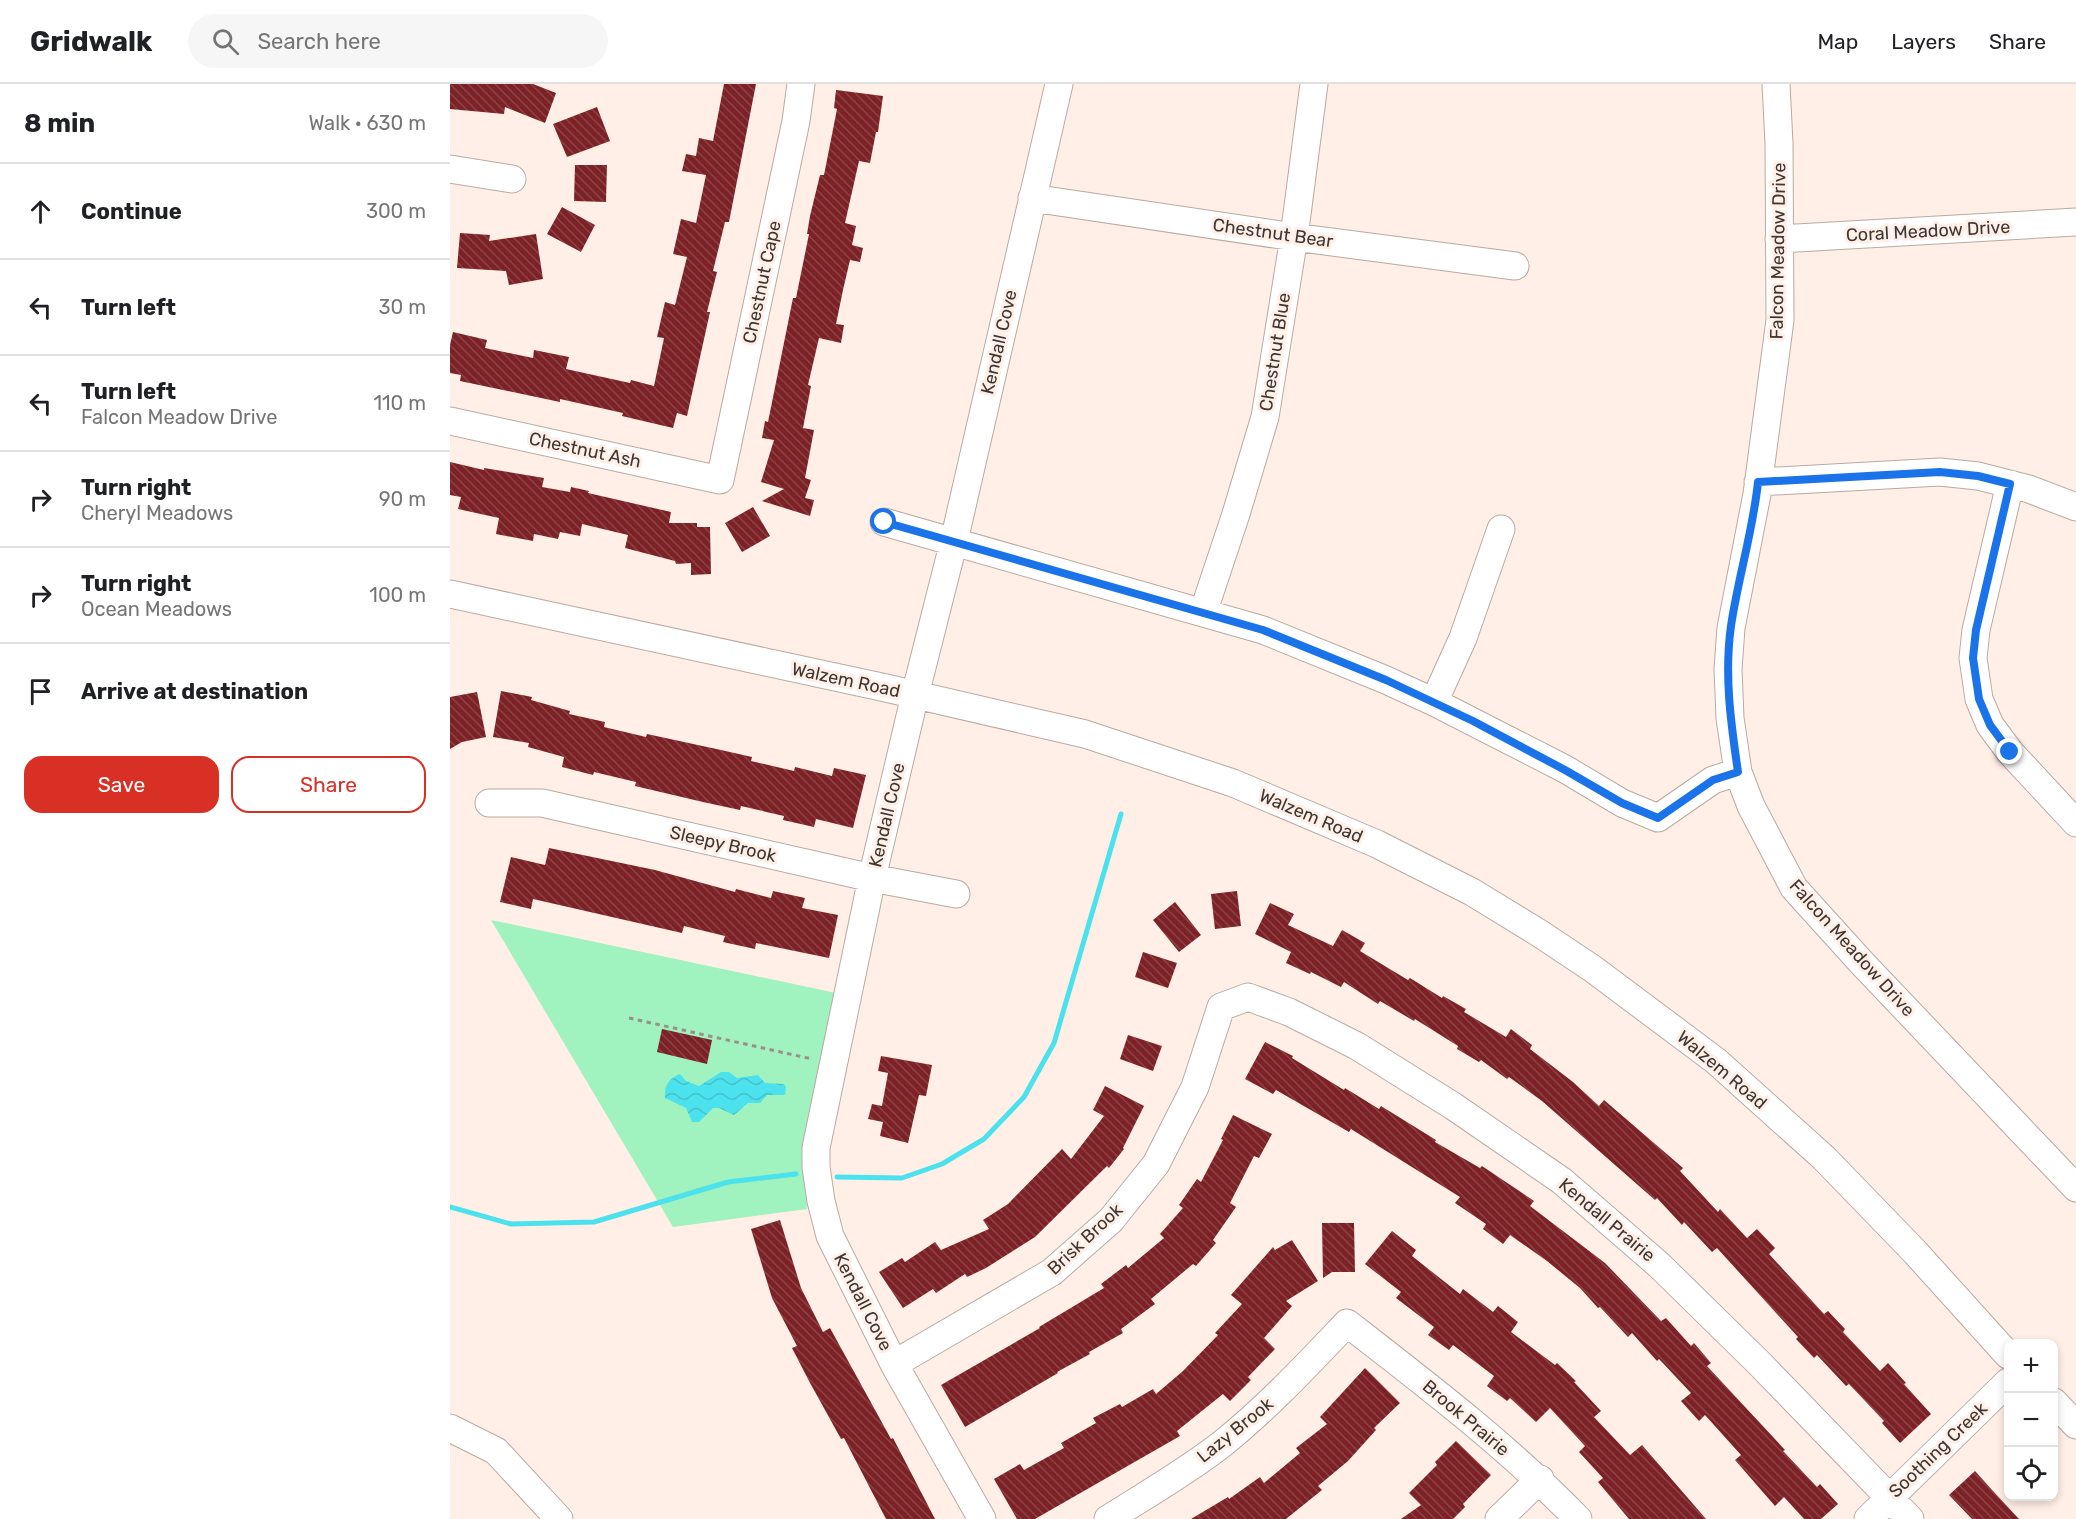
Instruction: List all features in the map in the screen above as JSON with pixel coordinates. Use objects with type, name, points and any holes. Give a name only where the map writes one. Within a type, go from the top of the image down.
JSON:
[{"type":"street","name":"Chestnut Cape","points":[[720,480],[796,121],[801,84]]},
{"type":"street","name":"Kendall Cove","points":[[982,1519],[894,1364],[830,1236],[821,1201],[816,1148],[872,878],[954,542],[1059,84]]},
{"type":"street","name":"Chestnut Blue","points":[[1203,613],[1265,417],[1294,237],[1314,84]]},
{"type":"street","name":"Falcon Meadow Drive","points":[[1776,84],[1779,143],[1780,320],[1758,482],[1730,638],[1728,669],[1730,718],[1738,772],[1751,806],[1794,888],[1861,962],[2076,1188]]},
{"type":"street","points":[[450,169],[512,179]]},
{"type":"street","name":"Chestnut Bear","points":[[1032,198],[1294,237],[1515,266]]},
{"type":"street","name":"Coral Meadow Drive","points":[[1779,239],[2076,222]]},
{"type":"street","name":"Chestnut Ash","points":[[450,421],[720,480]]},
{"type":"street","points":[[1758,482],[1940,472],[1978,476],[2010,484],[2076,507]]},
{"type":"street","points":[[2010,484],[1976,630],[1973,658],[1979,699],[1990,725],[2010,752],[2076,823]]},
{"type":"street","points":[[884,522],[1263,630],[1434,702],[1565,770],[1622,803],[1658,818],[1713,780],[1738,772]]},
{"type":"street","points":[[1434,702],[1463,638],[1501,529]]},
{"type":"street","name":"Walzem Road","points":[[450,594],[1085,734],[1233,783],[1377,844],[1472,892],[1539,933],[1593,969],[1716,1061],[1824,1158],[1916,1252],[2004,1351]]},
{"type":"street","name":"Sleepy Brook","points":[[489,803],[542,803],[872,878],[956,894]]},
{"type":"street","name":"Brisk Brook","points":[[894,1364],[1052,1272],[1111,1220],[1156,1164],[1195,1087],[1221,1007],[1248,998]]},
{"type":"street","name":"Kendall Prairie","points":[[1248,998],[1289,1011],[1357,1046],[1453,1106],[1562,1181],[1659,1264],[1760,1363],[1910,1519]]},
{"type":"street","name":"Brook Prairie","points":[[1347,1323],[1445,1399],[1540,1479],[1578,1519]]},
{"type":"street","name":"Lazy Brook","points":[[1108,1519],[1221,1445],[1288,1385],[1347,1323]]},
{"type":"street","name":"Soothing Creek","points":[[1868,1519],[2004,1386]]},
{"type":"street","points":[[2058,1406],[2076,1425]]},
{"type":"street","points":[[450,1428],[496,1451],[559,1519]]},
{"type":"street","points":[[1499,1519],[1540,1479]]},
{"type":"path","points":[[629,1018],[819,1061]]},
{"type":"green space","points":[[491,920],[836,993],[805,1172],[807,1209],[673,1227]]},
{"type":"water","points":[[721,1072],[729,1072],[737,1078],[758,1075],[765,1083],[784,1084],[785,1095],[767,1095],[760,1103],[748,1103],[734,1115],[719,1108],[713,1108],[699,1122],[692,1122],[686,1108],[665,1098],[666,1086],[670,1080],[680,1074],[686,1081],[699,1086]]},
{"type":"building","points":[[450,84],[533,84],[556,93],[545,123],[505,107],[504,114],[450,109]]},
{"type":"building","points":[[724,84],[756,84],[729,222],[725,222],[713,271],[717,272],[707,312],[710,312],[687,416],[677,413],[673,428],[622,416],[623,413],[560,399],[560,402],[460,381],[461,375],[450,373],[450,345],[453,332],[487,340],[485,348],[533,358],[534,350],[569,357],[566,369],[654,386],[664,338],[657,337],[665,302],[675,305],[687,257],[673,254],[681,219],[696,223],[706,175],[682,171],[686,154],[696,156],[699,138],[713,141]]},
{"type":"building","points":[[836,90],[883,96],[878,132],[876,132],[870,163],[859,161],[845,223],[856,226],[852,245],[863,248],[860,262],[850,260],[843,290],[836,324],[844,325],[841,343],[819,338],[808,385],[811,386],[803,428],[814,430],[805,478],[811,480],[805,498],[814,500],[810,516],[762,501],[784,489],[761,482],[774,440],[762,438],[765,421],[768,422],[793,298],[796,298],[809,234],[807,234],[810,216],[820,175],[824,175],[837,109],[834,108]]},
{"type":"building","points":[[597,107],[610,141],[567,157],[553,124]]},
{"type":"building","points":[[575,165],[607,165],[606,202],[574,201]]},
{"type":"building","points":[[562,207],[595,225],[581,252],[547,234]]},
{"type":"building","points":[[460,233],[490,235],[489,241],[536,234],[543,279],[509,285],[506,271],[457,268]]},
{"type":"building","points":[[450,462],[484,470],[484,468],[544,478],[542,487],[570,492],[571,487],[589,491],[588,493],[671,512],[669,523],[697,523],[697,527],[710,527],[711,574],[691,575],[691,563],[676,564],[675,561],[625,548],[628,535],[582,524],[580,536],[560,532],[558,539],[534,534],[533,541],[496,534],[499,518],[458,509],[461,497],[450,495]]},
{"type":"building","points":[[753,507],[770,536],[742,552],[725,523]]},
{"type":"building","points":[[501,691],[532,697],[531,700],[570,711],[569,714],[605,722],[604,727],[646,737],[647,734],[752,757],[751,761],[794,771],[795,767],[832,776],[834,768],[866,775],[853,828],[816,819],[814,827],[783,820],[784,816],[741,806],[740,810],[703,802],[635,786],[636,782],[562,767],[564,757],[528,747],[529,743],[493,737]]},
{"type":"building","points":[[477,692],[486,737],[462,742],[450,749],[450,697]]},
{"type":"building","points":[[549,848],[655,870],[735,892],[736,889],[771,898],[773,891],[805,898],[802,908],[838,915],[829,958],[756,943],[755,949],[723,942],[725,936],[684,926],[682,933],[533,899],[531,909],[500,902],[511,857],[545,865]]},
{"type":"building","points":[[1237,891],[1241,926],[1215,929],[1211,894]]},
{"type":"building","points":[[1175,902],[1201,935],[1179,952],[1153,920]]},
{"type":"building","points":[[1270,903],[1294,914],[1288,925],[1333,946],[1342,930],[1365,943],[1360,951],[1408,980],[1410,978],[1442,998],[1443,996],[1466,1009],[1464,1012],[1506,1037],[1511,1029],[1532,1045],[1530,1049],[1573,1082],[1599,1106],[1604,1100],[1683,1168],[1680,1171],[1718,1212],[1720,1209],[1747,1238],[1757,1229],[1775,1248],[1769,1254],[1824,1314],[1828,1311],[1845,1329],[1843,1332],[1880,1371],[1888,1363],[1931,1414],[1900,1443],[1882,1423],[1884,1421],[1849,1384],[1846,1386],[1817,1355],[1814,1358],[1796,1339],[1798,1337],[1717,1248],[1712,1252],[1657,1198],[1655,1200],[1542,1101],[1509,1077],[1507,1079],[1481,1060],[1479,1062],[1457,1049],[1458,1046],[1415,1019],[1414,1021],[1380,1001],[1378,1004],[1344,982],[1341,987],[1286,963],[1291,952],[1255,934]]},
{"type":"building","points":[[1143,952],[1177,963],[1168,988],[1135,977]]},
{"type":"building","points":[[662,1029],[712,1040],[707,1064],[657,1052]]},
{"type":"building","points":[[1128,1035],[1162,1046],[1153,1071],[1120,1059]]},
{"type":"building","points":[[1265,1042],[1293,1056],[1292,1058],[1344,1090],[1345,1088],[1379,1109],[1381,1106],[1436,1140],[1435,1142],[1480,1168],[1482,1166],[1534,1201],[1530,1206],[1605,1263],[1661,1321],[1666,1318],[1691,1346],[1694,1343],[1711,1363],[1707,1366],[1785,1450],[1783,1451],[1817,1487],[1820,1484],[1838,1504],[1821,1519],[1804,1519],[1784,1497],[1775,1506],[1735,1460],[1741,1455],[1705,1415],[1699,1421],[1681,1401],[1691,1393],[1659,1359],[1657,1361],[1632,1333],[1628,1337],[1580,1288],[1547,1261],[1510,1235],[1503,1244],[1483,1229],[1486,1224],[1455,1203],[1460,1197],[1351,1129],[1349,1132],[1276,1090],[1273,1094],[1245,1079]]},
{"type":"building","points":[[881,1056],[932,1065],[926,1096],[919,1095],[908,1143],[880,1136],[883,1122],[868,1119],[872,1104],[882,1106],[888,1073],[878,1071]]},
{"type":"building","points":[[1105,1086],[1144,1106],[1124,1149],[1109,1168],[1107,1166],[1035,1237],[986,1268],[967,1277],[965,1274],[936,1293],[933,1289],[903,1308],[879,1272],[902,1258],[905,1262],[935,1242],[941,1250],[989,1229],[983,1220],[1008,1204],[1062,1149],[1071,1159],[1104,1116],[1093,1110]]},
{"type":"building","points":[[1233,1115],[1272,1134],[1259,1158],[1254,1156],[1230,1203],[1236,1207],[1213,1240],[1216,1243],[1196,1266],[1193,1264],[1151,1299],[1155,1304],[1121,1329],[1123,1333],[965,1427],[941,1385],[1104,1288],[1101,1284],[1126,1265],[1128,1268],[1164,1238],[1160,1234],[1183,1208],[1179,1205],[1197,1179],[1201,1182]]},
{"type":"building","points":[[780,1220],[801,1288],[823,1332],[830,1328],[891,1439],[893,1438],[935,1519],[886,1519],[844,1438],[841,1439],[809,1381],[792,1348],[797,1346],[772,1298],[751,1229]]},
{"type":"building","points":[[1322,1223],[1354,1223],[1355,1272],[1332,1272],[1323,1278]]},
{"type":"building","points":[[1392,1231],[1416,1250],[1412,1256],[1460,1294],[1463,1289],[1493,1312],[1498,1306],[1518,1322],[1511,1332],[1555,1365],[1557,1363],[1576,1381],[1574,1382],[1601,1411],[1594,1417],[1630,1455],[1642,1445],[1706,1519],[1629,1519],[1598,1482],[1603,1478],[1579,1452],[1585,1446],[1550,1408],[1536,1422],[1510,1398],[1507,1401],[1487,1386],[1494,1376],[1453,1345],[1449,1350],[1428,1335],[1434,1327],[1396,1298],[1401,1292],[1365,1264]]},
{"type":"building","points":[[1292,1240],[1318,1281],[1286,1301],[1292,1306],[1264,1338],[1275,1349],[1248,1377],[1251,1380],[1230,1401],[1223,1394],[1177,1431],[1180,1436],[1035,1519],[1017,1519],[994,1479],[1020,1464],[1024,1470],[1064,1448],[1061,1443],[1096,1423],[1093,1418],[1120,1404],[1122,1407],[1153,1389],[1156,1394],[1183,1371],[1218,1335],[1215,1333],[1242,1304],[1231,1295],[1273,1247],[1275,1250]]},
{"type":"building","points":[[1365,1368],[1400,1403],[1374,1428],[1376,1430],[1348,1461],[1318,1486],[1322,1490],[1286,1519],[1191,1519],[1228,1497],[1229,1499],[1260,1477],[1264,1483],[1300,1453],[1296,1448],[1327,1424],[1320,1417]]},
{"type":"building","points":[[1456,1441],[1491,1475],[1463,1504],[1465,1507],[1453,1519],[1401,1519],[1421,1505],[1409,1493],[1437,1465],[1435,1462]]},
{"type":"building","points":[[1975,1471],[2019,1519],[1972,1519],[1949,1495]]},
{"type":"waterway","points":[[837,1177],[902,1178],[942,1164],[984,1139],[1024,1097],[1054,1043],[1121,814]]},
{"type":"waterway","points":[[450,1207],[511,1224],[594,1222],[728,1182],[796,1174]]},
{"type":"route","points":[[884,522],[1263,630],[1386,680],[1473,721],[1622,803],[1658,818],[1713,780],[1738,772],[1730,718],[1728,669],[1731,628],[1758,482],[1940,472],[1978,476],[2010,484],[1976,630],[1973,658],[1979,699],[1990,725],[2010,752]]}]
